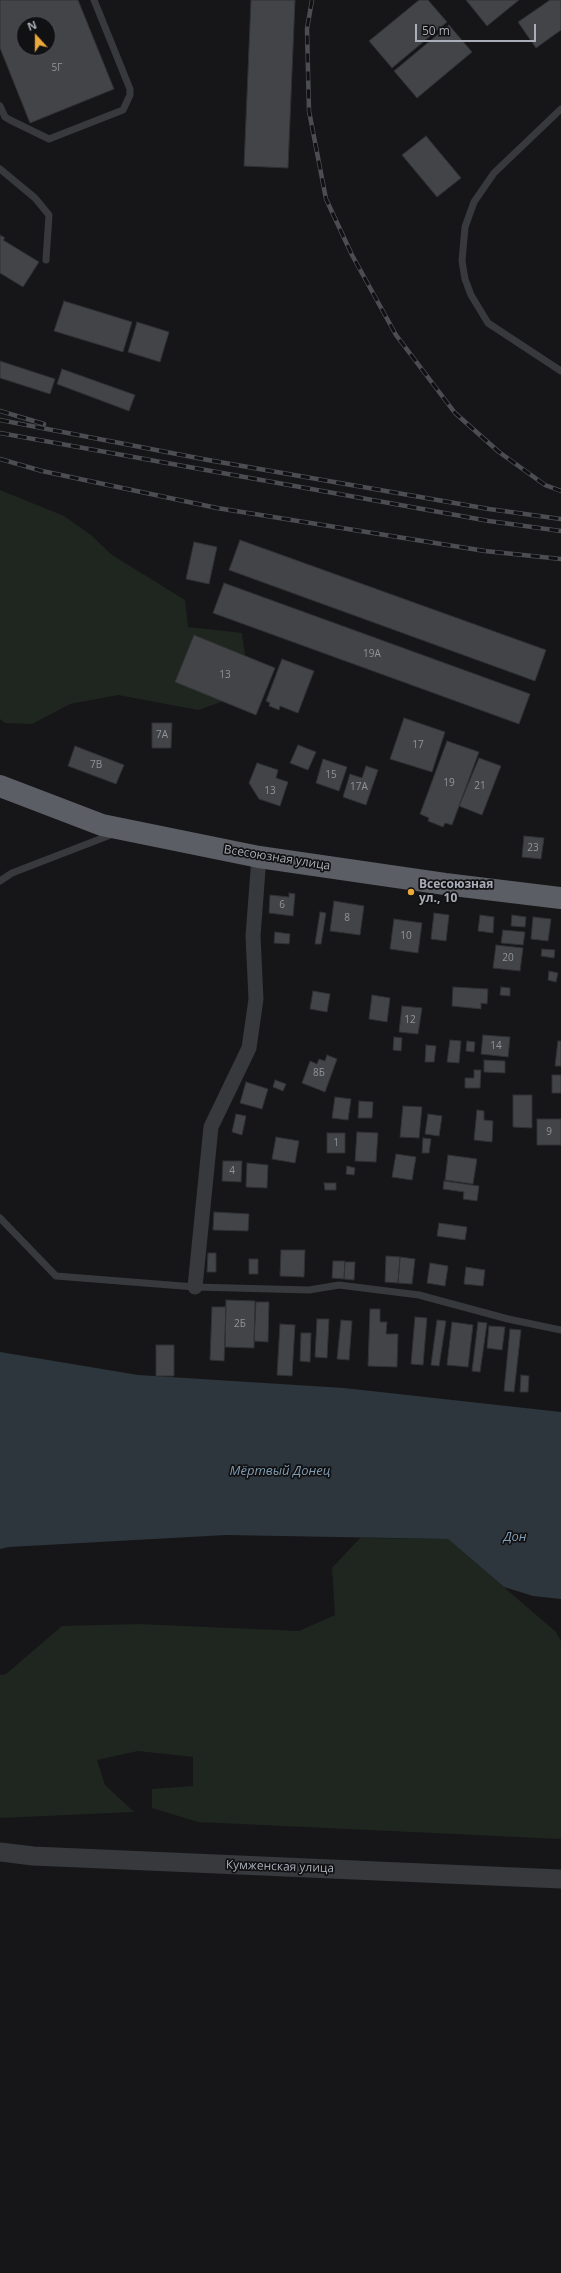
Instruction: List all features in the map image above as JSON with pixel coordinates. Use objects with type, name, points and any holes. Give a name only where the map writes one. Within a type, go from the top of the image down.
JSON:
[{"type":"highway","name":"Всесоюзная улица","points":[[0,786],[102,826],[259,857],[445,884],[561,898]]},
{"type":"street","points":[[195,1287],[211,1127],[249,1048],[256,999],[253,936],[259,857]]},
{"type":"street","name":"Кумженская улица","points":[[0,1852],[33,1856],[561,1879]]},
{"type":"lane","points":[[0,106],[5,117],[49,139],[123,110],[130,95],[130,89],[94,0]]},
{"type":"lane","points":[[561,109],[494,173],[474,202],[466,227],[462,261],[465,279],[471,294],[488,323],[561,371]]},
{"type":"lane","points":[[0,169],[35,198],[49,215],[46,260]]},
{"type":"lane","points":[[0,881],[12,873],[125,830]]},
{"type":"lane","points":[[0,1218],[56,1276],[195,1287],[309,1290],[339,1285],[419,1295],[508,1319],[561,1330]]},
{"type":"shaded area","points":[[0,490],[64,516],[91,535],[112,555],[185,600],[188,627],[242,633],[250,692],[198,710],[118,695],[70,704],[32,724],[5,723],[0,719]]},
{"type":"shaded area","points":[[360,1538],[448,1539],[556,1632],[561,1641],[561,1839],[198,1822],[152,1808],[152,1789],[193,1786],[193,1757],[138,1751],[97,1760],[105,1785],[134,1812],[0,1818],[0,1675],[6,1674],[62,1626],[139,1624],[299,1631],[335,1615],[332,1568]]},
{"type":"water","points":[[0,1352],[138,1375],[344,1388],[561,1412],[561,1599],[533,1596],[504,1587],[448,1539],[226,1535],[9,1547],[0,1549]]},
{"type":"building","points":[[0,0],[78,0],[114,89],[30,123],[0,48]]},
{"type":"building","points":[[251,0],[295,0],[288,168],[244,166]]},
{"type":"building","points":[[419,0],[428,0],[447,22],[392,68],[369,41]]},
{"type":"building","points":[[466,0],[519,0],[487,26]]},
{"type":"building","points":[[550,0],[561,0],[561,30],[536,48],[518,22]]},
{"type":"building","points":[[449,25],[472,52],[417,98],[394,71]]},
{"type":"building","points":[[426,136],[461,178],[437,197],[402,155]]},
{"type":"building","points":[[0,235],[5,238],[3,240],[39,262],[23,287],[0,273]]},
{"type":"building","points":[[64,301],[132,322],[123,352],[54,331]]},
{"type":"building","points":[[137,322],[169,332],[160,362],[128,352]]},
{"type":"building","points":[[0,361],[55,379],[50,394],[0,378]]},
{"type":"building","points":[[62,369],[135,395],[129,411],[57,384]]},
{"type":"building","points":[[240,540],[546,650],[535,681],[229,570]]},
{"type":"building","points":[[194,542],[217,547],[209,584],[186,579]]},
{"type":"building","points":[[224,583],[530,694],[519,724],[213,613]]},
{"type":"building","points":[[194,635],[275,668],[256,715],[175,682]]},
{"type":"building","points":[[282,659],[314,671],[298,713],[280,706],[279,710],[269,706],[270,703],[266,701]]},
{"type":"building","points":[[404,718],[445,732],[432,772],[390,759]]},
{"type":"building","points":[[152,723],[172,723],[171,748],[152,748]]},
{"type":"building","points":[[447,741],[479,752],[452,825],[445,823],[443,827],[428,821],[429,818],[420,814]]},
{"type":"building","points":[[298,745],[316,752],[308,770],[290,763]]},
{"type":"building","points":[[75,746],[124,765],[116,784],[68,766]]},
{"type":"building","points":[[479,758],[501,766],[482,815],[459,806]]},
{"type":"building","points":[[323,759],[347,767],[339,791],[316,783]]},
{"type":"building","points":[[257,763],[278,770],[276,778],[288,782],[280,806],[259,799],[249,783]]},
{"type":"building","points":[[366,766],[378,770],[366,805],[343,797],[350,774],[362,778]]},
{"type":"building","points":[[524,836],[544,838],[541,859],[522,857]]},
{"type":"building","points":[[289,893],[295,894],[293,916],[269,913],[270,895],[289,897]]},
{"type":"building","points":[[334,901],[364,906],[360,935],[330,931]]},
{"type":"building","points":[[320,912],[326,913],[321,944],[315,944]]},
{"type":"building","points":[[434,913],[449,915],[446,941],[431,939]]},
{"type":"building","points":[[480,915],[494,917],[493,933],[478,931]]},
{"type":"building","points":[[512,915],[526,917],[525,927],[511,926]]},
{"type":"building","points":[[533,917],[551,919],[548,941],[531,939]]},
{"type":"building","points":[[394,919],[422,923],[418,953],[390,949]]},
{"type":"building","points":[[503,930],[525,932],[523,945],[501,943]]},
{"type":"building","points":[[275,932],[290,934],[289,944],[274,943]]},
{"type":"building","points":[[496,945],[523,948],[520,971],[493,968]]},
{"type":"building","points":[[542,949],[555,950],[554,958],[541,956]]},
{"type":"building","points":[[549,971],[558,973],[556,982],[548,980]]},
{"type":"building","points":[[453,987],[488,989],[487,1004],[481,1003],[481,1009],[452,1006]]},
{"type":"building","points":[[501,987],[510,988],[510,996],[500,995]]},
{"type":"building","points":[[313,991],[330,994],[327,1012],[310,1009]]},
{"type":"building","points":[[372,995],[390,998],[387,1022],[369,1019]]},
{"type":"building","points":[[402,1006],[422,1008],[418,1034],[399,1032]]},
{"type":"building","points":[[483,1035],[510,1037],[508,1057],[481,1054]]},
{"type":"building","points":[[394,1037],[402,1038],[401,1051],[393,1050]]},
{"type":"building","points":[[450,1040],[461,1041],[459,1063],[447,1062]]},
{"type":"building","points":[[467,1041],[475,1042],[474,1052],[466,1051]]},
{"type":"building","points":[[558,1041],[561,1041],[561,1066],[555,1066]]},
{"type":"building","points":[[426,1045],[436,1046],[434,1062],[425,1062]]},
{"type":"building","points":[[327,1055],[337,1059],[325,1092],[302,1083],[310,1061],[317,1064],[319,1059],[325,1061]]},
{"type":"building","points":[[484,1060],[505,1061],[505,1073],[484,1072]]},
{"type":"building","points":[[474,1070],[481,1070],[480,1088],[465,1088],[465,1078],[474,1078]]},
{"type":"building","points":[[552,1075],[561,1075],[561,1093],[552,1093]]},
{"type":"building","points":[[275,1080],[286,1084],[283,1091],[273,1087]]},
{"type":"building","points":[[246,1082],[268,1089],[262,1109],[240,1103]]},
{"type":"building","points":[[513,1095],[532,1095],[532,1128],[513,1127]]},
{"type":"building","points":[[335,1097],[351,1099],[348,1120],[332,1118]]},
{"type":"building","points":[[359,1101],[373,1102],[372,1118],[358,1118]]},
{"type":"building","points":[[403,1106],[422,1107],[419,1138],[400,1137]]},
{"type":"building","points":[[477,1110],[484,1111],[484,1120],[493,1121],[492,1142],[474,1140]]},
{"type":"building","points":[[236,1114],[246,1116],[242,1135],[232,1132]]},
{"type":"building","points":[[428,1114],[442,1116],[439,1136],[425,1134]]},
{"type":"building","points":[[537,1119],[561,1119],[561,1145],[537,1145]]},
{"type":"building","points":[[357,1132],[378,1133],[376,1162],[355,1161]]},
{"type":"building","points":[[327,1133],[345,1133],[345,1153],[327,1153]]},
{"type":"building","points":[[276,1137],[299,1141],[295,1163],[272,1159]]},
{"type":"building","points":[[423,1138],[431,1139],[429,1153],[422,1153]]},
{"type":"building","points":[[396,1154],[416,1157],[412,1180],[392,1177]]},
{"type":"building","points":[[448,1155],[477,1159],[473,1184],[445,1180]]},
{"type":"building","points":[[223,1161],[242,1161],[241,1182],[222,1181]]},
{"type":"building","points":[[247,1163],[268,1165],[267,1188],[246,1187]]},
{"type":"building","points":[[347,1166],[355,1168],[354,1175],[346,1174]]},
{"type":"building","points":[[444,1181],[479,1186],[477,1201],[463,1199],[464,1192],[443,1189]]},
{"type":"building","points":[[324,1183],[336,1183],[336,1190],[325,1190]]},
{"type":"building","points":[[214,1212],[249,1214],[248,1231],[213,1230]]},
{"type":"building","points":[[439,1223],[467,1227],[465,1240],[437,1236]]},
{"type":"building","points":[[281,1250],[305,1250],[304,1277],[280,1276]]},
{"type":"building","points":[[208,1253],[216,1253],[216,1272],[207,1272]]},
{"type":"building","points":[[386,1256],[400,1257],[398,1283],[385,1282]]},
{"type":"building","points":[[400,1257],[415,1259],[412,1284],[398,1283]]},
{"type":"building","points":[[249,1259],[258,1259],[258,1274],[249,1274]]},
{"type":"building","points":[[333,1261],[345,1261],[344,1279],[332,1278]]},
{"type":"building","points":[[345,1262],[355,1262],[354,1280],[344,1279]]},
{"type":"building","points":[[430,1263],[448,1266],[445,1286],[427,1283]]},
{"type":"building","points":[[466,1267],[485,1270],[483,1286],[464,1284]]},
{"type":"building","points":[[226,1300],[255,1301],[254,1348],[225,1347]]},
{"type":"building","points":[[256,1302],[269,1302],[268,1342],[254,1341]]},
{"type":"building","points":[[212,1307],[226,1307],[224,1361],[210,1360]]},
{"type":"building","points":[[370,1309],[380,1309],[380,1322],[387,1322],[386,1334],[398,1334],[397,1367],[368,1366]]},
{"type":"building","points":[[415,1317],[427,1318],[423,1365],[411,1364]]},
{"type":"building","points":[[317,1319],[329,1319],[327,1358],[315,1357]]},
{"type":"building","points":[[341,1320],[352,1321],[349,1360],[337,1359]]},
{"type":"building","points":[[437,1320],[446,1321],[439,1366],[431,1365]]},
{"type":"building","points":[[452,1322],[473,1325],[468,1367],[447,1365]]},
{"type":"building","points":[[478,1322],[487,1323],[480,1372],[472,1371]]},
{"type":"building","points":[[280,1324],[295,1325],[292,1376],[277,1375]]},
{"type":"building","points":[[489,1326],[505,1327],[502,1350],[487,1348]]},
{"type":"building","points":[[510,1329],[521,1330],[514,1392],[504,1391]]},
{"type":"building","points":[[301,1333],[311,1333],[310,1362],[300,1361]]},
{"type":"building","points":[[156,1345],[174,1345],[174,1376],[156,1376]]},
{"type":"building","points":[[521,1375],[529,1376],[528,1392],[520,1392]]},
{"type":"railway","points":[[312,0],[307,29],[309,111],[326,199],[352,255],[396,335],[455,413],[499,452],[545,485],[561,491]]},
{"type":"railway","points":[[0,411],[44,424]]},
{"type":"railway","points":[[0,420],[208,460],[489,509],[561,519]]},
{"type":"railway","points":[[0,433],[489,521],[561,531]]},
{"type":"railway","points":[[0,459],[42,471],[217,508],[485,551],[561,559]]},
{"type":"place","name":"Всесоюзная ул., 10","points":[[411,892]]},
{"type":"water label","name":"Мёртвый Донец","points":[[280,1471]]},
{"type":"water label","name":"Дон","points":[[515,1537]]}]
